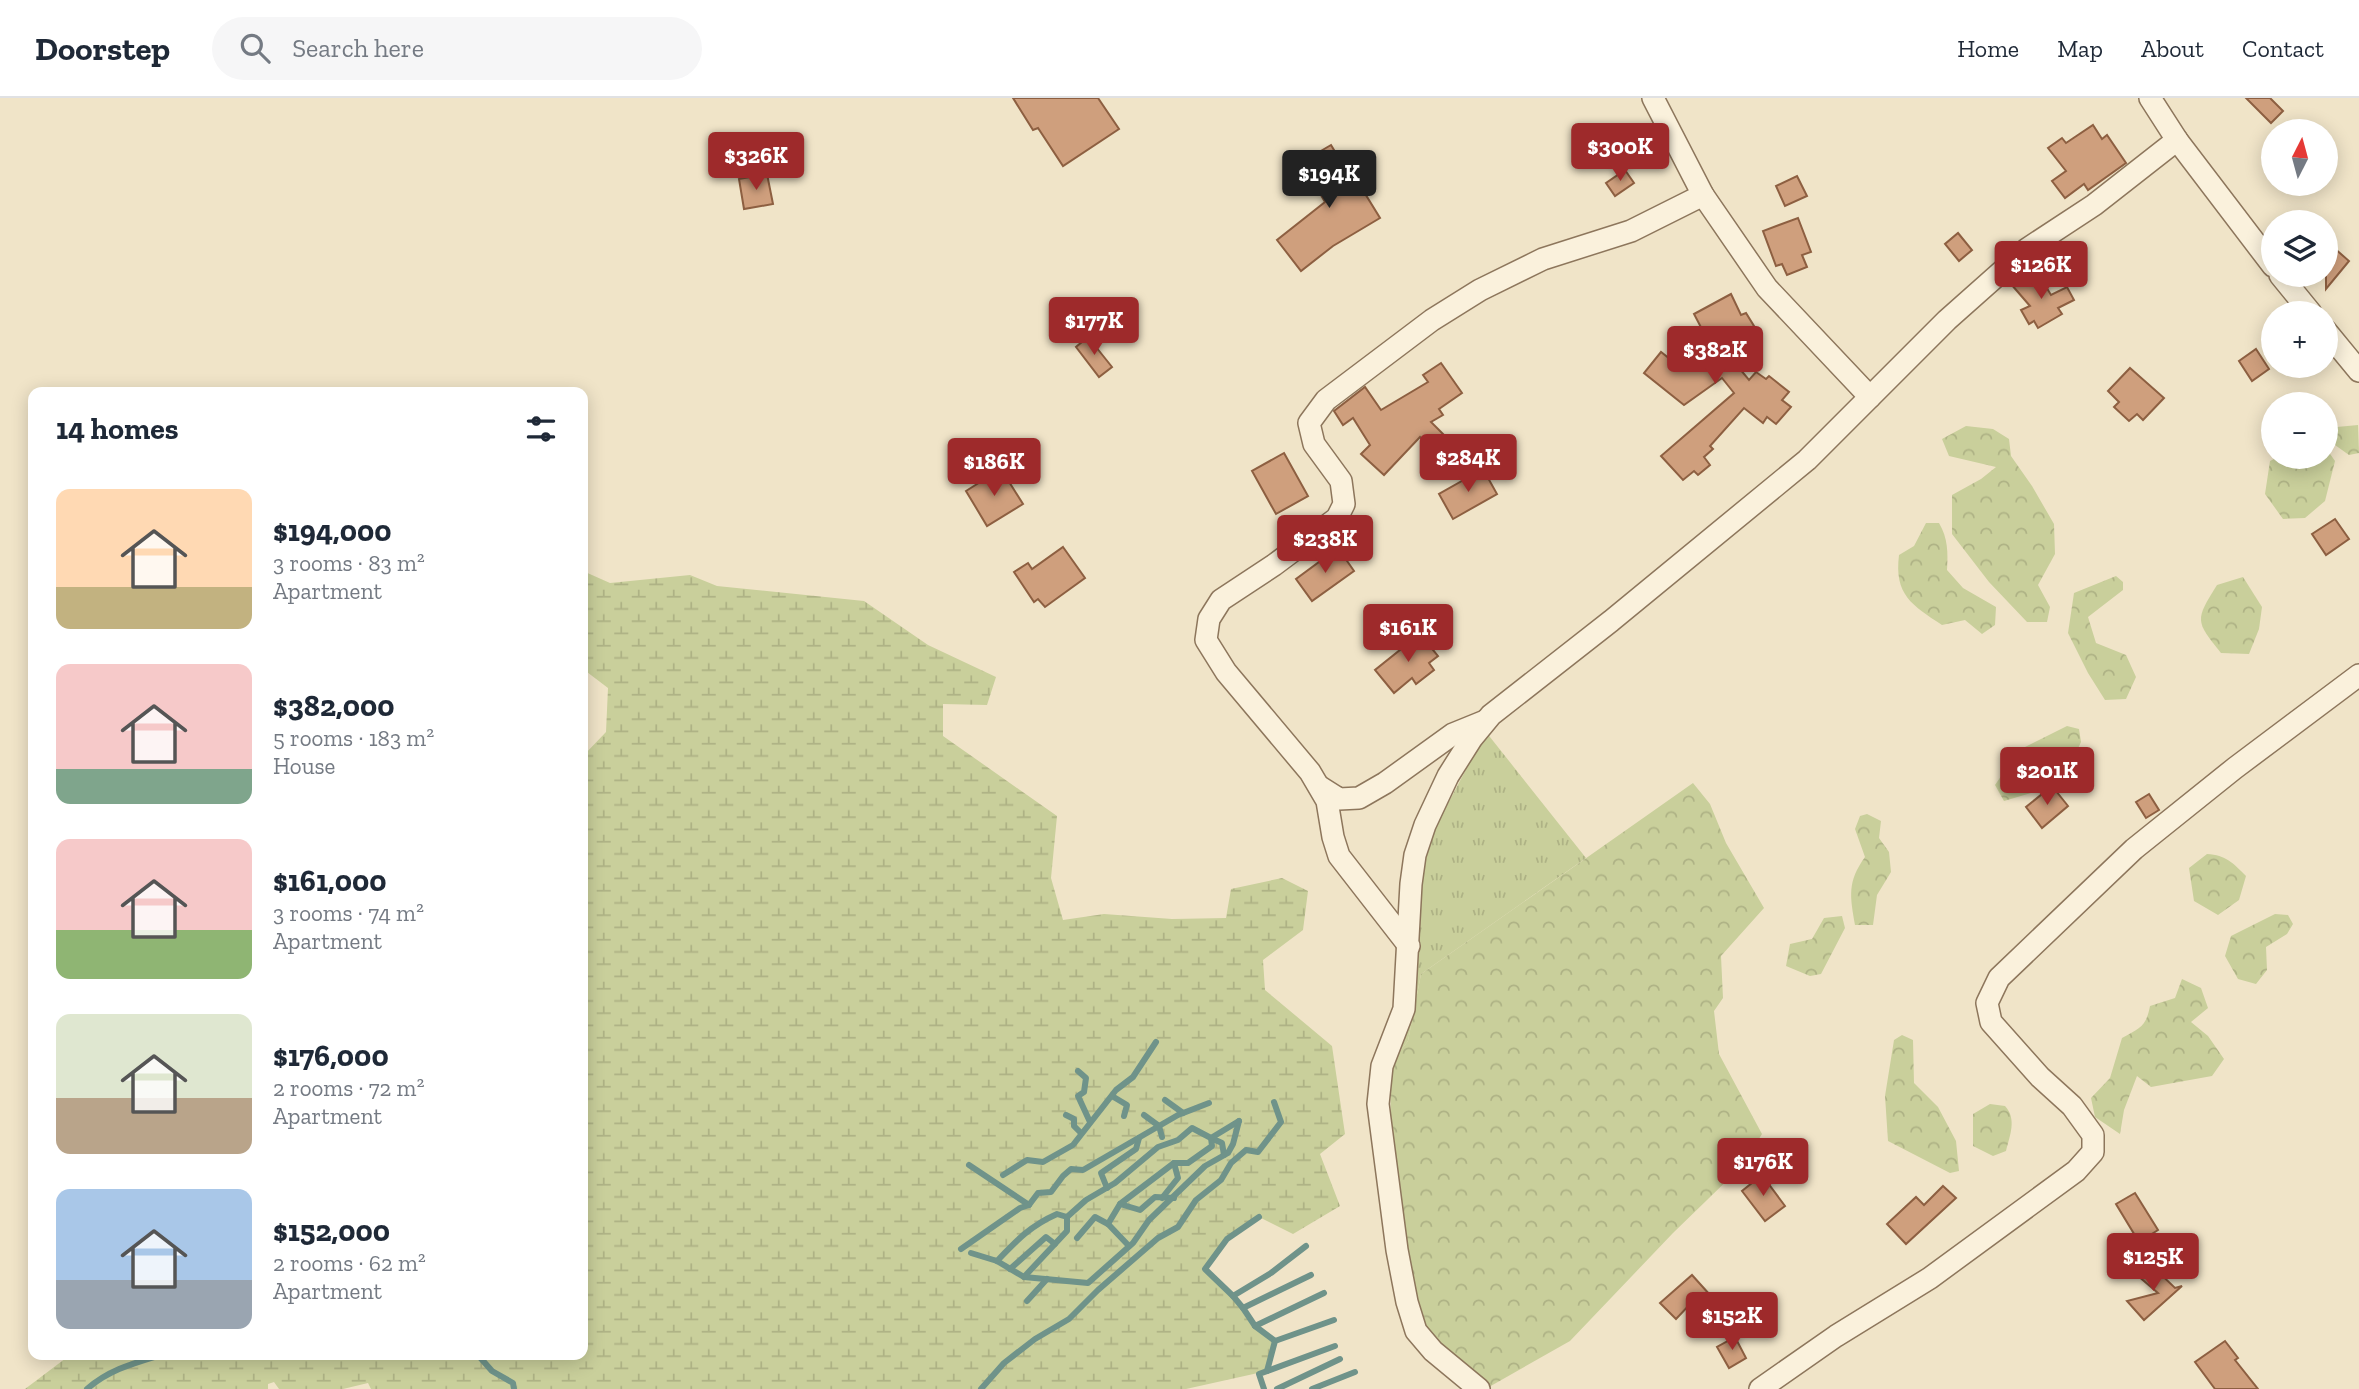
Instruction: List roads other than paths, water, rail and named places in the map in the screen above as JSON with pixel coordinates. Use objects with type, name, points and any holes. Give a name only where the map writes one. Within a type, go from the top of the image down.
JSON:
[{"type":"street","points":[[1653,98],[1703,195],[1767,288],[1870,397]]},
{"type":"street","points":[[2150,98],[2177,140],[2261,250]]},
{"type":"street","points":[[1479,1389],[1433,1351],[1416,1331],[1407,1302],[1397,1250],[1378,1104],[1382,1066],[1404,1009],[1415,855],[1425,825],[1448,776],[1486,721],[1807,460],[1947,320],[2027,250],[2094,205],[2177,140]]},
{"type":"street","points":[[1409,946],[1339,856],[1332,837],[1327,801],[1320,787],[1226,672],[1206,640],[1209,620],[1221,600],[1337,518],[1344,504],[1341,481],[1314,444],[1309,423],[1326,400],[1432,320],[1480,289],[1543,259],[1631,231],[1703,195]]},
{"type":"street","points":[[2290,287],[2301,301]]},
{"type":"street","points":[[2338,346],[2359,371]]},
{"type":"street","points":[[1760,1389],[1836,1336],[1930,1278],[2076,1171],[2093,1152],[2093,1135],[2072,1106],[2040,1077],[1991,1022],[1987,1003],[1999,978],[2134,849],[2235,768],[2359,675]]},
{"type":"street","points":[[1320,787],[1339,799],[1359,798],[1454,734],[1486,721]]},
{"type":"waterway","points":[[1003,1175],[1027,1160],[1043,1162],[1073,1145],[1116,1090],[1133,1077],[1156,1042]]},
{"type":"waterway","points":[[1078,1071],[1086,1078],[1084,1092],[1078,1096],[1090,1122]]},
{"type":"waterway","points":[[1112,1096],[1127,1105],[1124,1116]]},
{"type":"waterway","points":[[1165,1100],[1183,1113]]},
{"type":"waterway","points":[[981,1389],[1004,1363],[1035,1339],[1069,1319],[1158,1238],[1178,1227],[1196,1200],[1221,1180],[1231,1163],[1246,1150],[1258,1152],[1281,1122],[1274,1102]]},
{"type":"waterway","points":[[961,1249],[1020,1208],[1029,1205],[1038,1193],[1051,1192],[1071,1169],[1083,1170],[1178,1115],[1209,1103]]},
{"type":"waterway","points":[[1066,1115],[1074,1119],[1074,1126],[1081,1133]]},
{"type":"waterway","points":[[1144,1115],[1159,1126],[1162,1137]]},
{"type":"waterway","points":[[971,1253],[997,1261],[1024,1277],[1088,1283],[1133,1243],[1149,1220],[1205,1166],[1228,1153],[1239,1121]]},
{"type":"waterway","points":[[1024,1277],[1067,1231],[1067,1217],[1086,1200],[1115,1183],[1158,1147],[1178,1140],[1192,1128],[1211,1138],[1239,1121]]},
{"type":"waterway","points":[[1107,1188],[1101,1173],[1136,1149],[1139,1138]]},
{"type":"waterway","points":[[1077,1238],[1095,1217],[1108,1224],[1120,1204],[1174,1163],[1188,1163],[1212,1146],[1211,1138],[1222,1143],[1224,1155]]},
{"type":"waterway","points":[[1162,1198],[1178,1178],[1174,1163]]},
{"type":"waterway","points":[[969,1165],[1029,1205]]},
{"type":"waterway","points":[[1120,1204],[1140,1210],[1155,1197],[1174,1198]]},
{"type":"waterway","points":[[997,1261],[1039,1223],[1057,1214],[1067,1217]]},
{"type":"waterway","points":[[1233,1296],[1205,1269],[1227,1239],[1259,1217]]},
{"type":"waterway","points":[[1108,1224],[1129,1246]]},
{"type":"waterway","points":[[1010,1269],[1046,1237],[1055,1244]]},
{"type":"waterway","points":[[1243,1308],[1233,1296],[1271,1273],[1306,1246]]},
{"type":"waterway","points":[[1255,1326],[1243,1308],[1311,1275]]},
{"type":"waterway","points":[[1027,1301],[1047,1279]]},
{"type":"waterway","points":[[1275,1341],[1255,1326],[1324,1293]]},
{"type":"waterway","points":[[1267,1371],[1275,1341],[1334,1320]]},
{"type":"waterway","points":[[1264,1389],[1259,1374],[1335,1346]]},
{"type":"waterway","points":[[1277,1389],[1340,1359]]},
{"type":"waterway","points":[[87,1389],[114,1372],[145,1360]]},
{"type":"waterway","points":[[482,1360],[492,1371],[513,1383],[514,1389]]},
{"type":"waterway","points":[[1312,1389],[1355,1372]]}]
